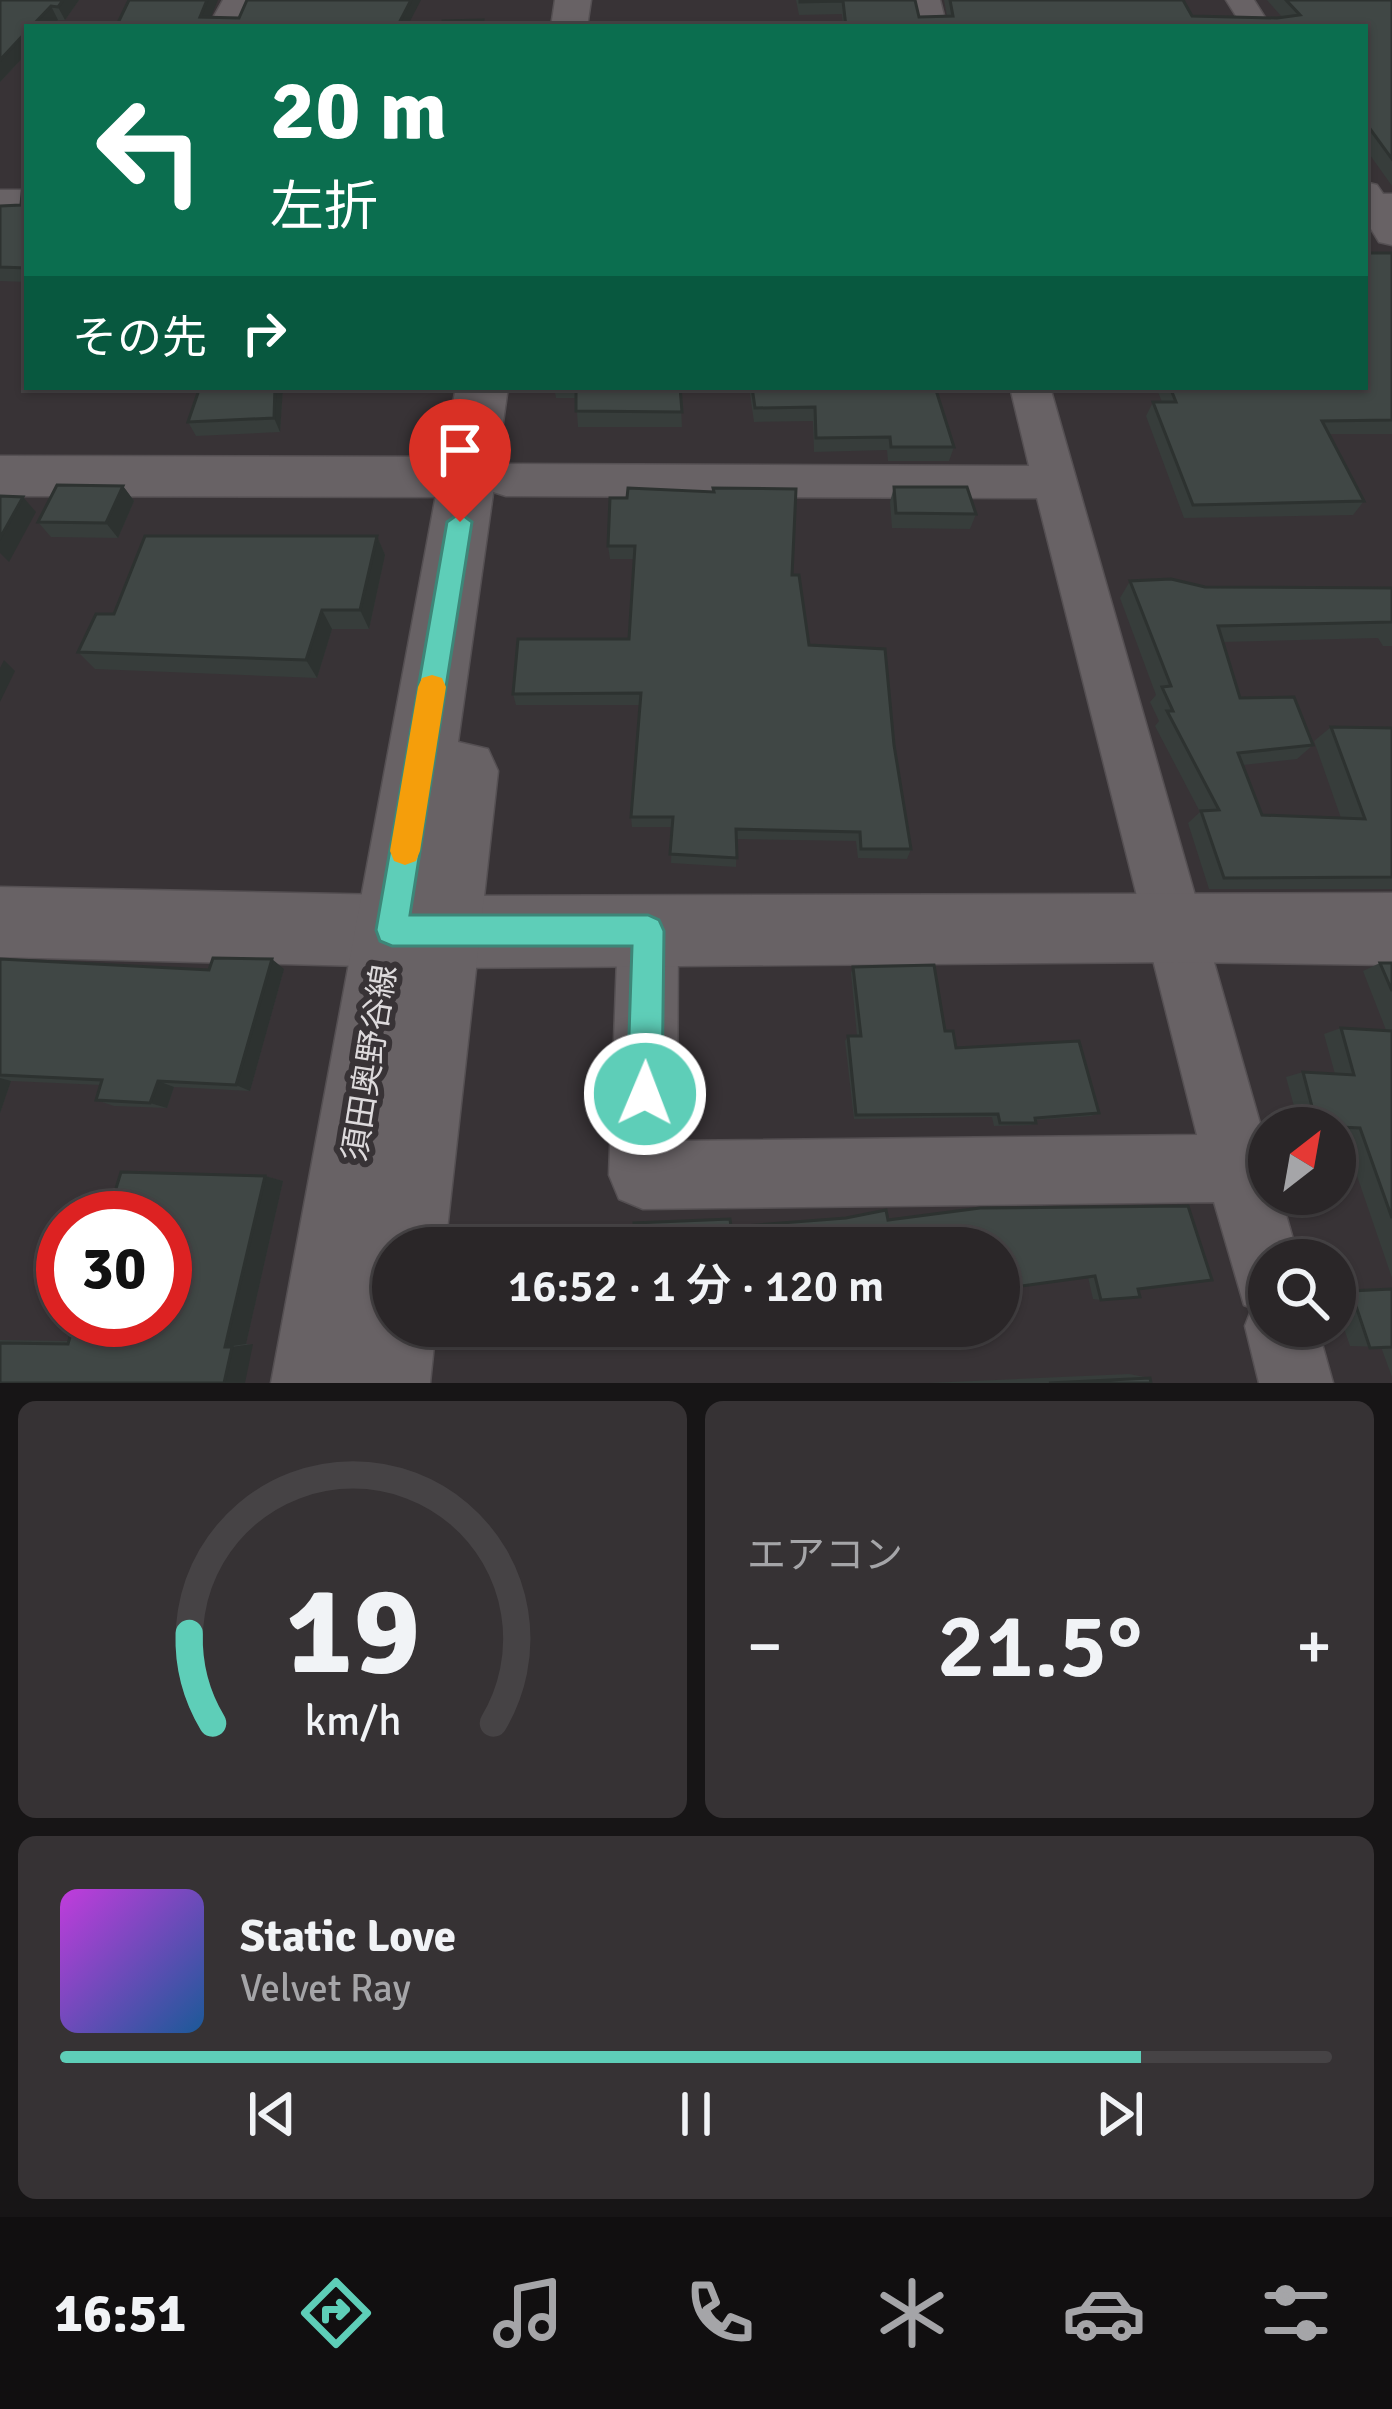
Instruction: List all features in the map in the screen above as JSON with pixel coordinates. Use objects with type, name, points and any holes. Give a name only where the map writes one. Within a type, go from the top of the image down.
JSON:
[{"type":"main road","name":"須田奥野谷線","points":[[482,390],[486,478]]},
{"type":"main road","name":"須田奥野谷線","points":[[319,1383],[416,931],[486,478],[518,390]]},
{"type":"main road","name":"須田奥野谷線","points":[[401,1227],[416,931]]},
{"type":"main road","points":[[382,1383],[387,1347]]},
{"type":"street","points":[[1031,390],[1258,1239]]},
{"type":"street","points":[[0,476],[1054,482]]},
{"type":"street","points":[[0,922],[416,931],[1392,929]]},
{"type":"street","points":[[648,931],[643,1175],[1239,1168]]},
{"type":"street","points":[[1287,1347],[1296,1383]]},
{"type":"building","points":[[0,0],[63,0],[34,24],[24,24],[24,34],[0,60]]},
{"type":"building","points":[[129,0],[207,0],[200,17],[239,18],[247,0],[411,0],[399,24],[117,24]]},
{"type":"building","points":[[800,0],[915,0],[919,17],[953,16],[950,0],[1183,0],[1192,16],[1277,18],[1300,15],[1286,0],[1392,0],[1392,159],[1368,126],[1368,24],[846,24],[843,1]]},
{"type":"building","points":[[483,20],[482,24],[443,21]]},
{"type":"building","points":[[23,182],[24,268],[0,267],[0,206],[21,205]]},
{"type":"building","points":[[1368,253],[1392,253],[1392,420],[1322,421],[1364,501],[1193,505],[1153,402],[1176,402],[1171,390],[1368,390]]},
{"type":"building","points":[[199,390],[275,390],[274,418],[188,422]]},
{"type":"building","points":[[576,390],[680,390],[682,412],[576,411]]},
{"type":"building","points":[[752,390],[936,390],[954,447],[891,447],[890,437],[816,438],[815,407],[755,408]]},
{"type":"building","points":[[57,485],[123,486],[106,523],[38,522]]},
{"type":"building","points":[[894,487],[967,487],[976,514],[896,513]]},
{"type":"building","points":[[628,488],[796,489],[792,575],[799,575],[809,645],[885,649],[911,849],[861,849],[860,832],[736,829],[737,858],[670,854],[673,817],[631,817],[641,693],[513,694],[518,639],[629,639],[635,546],[608,546],[610,498],[627,498]]},
{"type":"building","points":[[0,496],[23,497],[0,538]]},
{"type":"building","points":[[145,536],[377,536],[360,610],[322,610],[306,660],[78,652],[96,614],[114,614]]},
{"type":"building","points":[[1171,579],[1205,587],[1392,588],[1392,622],[1218,626],[1240,698],[1294,697],[1313,745],[1238,753],[1262,815],[1365,819],[1331,727],[1392,728],[1392,877],[1224,878],[1201,811],[1219,810],[1167,711],[1173,711],[1162,687],[1171,686],[1130,581]]},
{"type":"building","points":[[213,958],[272,959],[236,1085],[158,1081],[150,1103],[96,1100],[102,1080],[0,1075],[0,959],[209,970]]},
{"type":"building","points":[[1380,963],[1392,963],[1392,991]]},
{"type":"building","points":[[934,965],[945,1031],[953,1031],[956,1048],[1079,1041],[1099,1113],[1035,1118],[1036,1123],[1000,1123],[998,1114],[856,1115],[848,1036],[861,1036],[853,967]]},
{"type":"building","points":[[1341,1028],[1392,1031],[1392,1218],[1360,1128],[1356,1128],[1356,1107],[1312,1107],[1303,1072],[1354,1075]]},
{"type":"building","points":[[121,1172],[265,1176],[225,1347],[232,1347],[224,1383],[0,1383],[0,1343],[192,1347],[192,1191],[115,1191]]},
{"type":"building","points":[[1188,1206],[1212,1280],[1138,1289],[1140,1297],[1101,1300],[1095,1276],[1020,1286],[1020,1227],[731,1227],[886,1210],[888,1220],[980,1208]]},
{"type":"building","points":[[730,1219],[731,1227],[634,1227],[634,1223]]},
{"type":"building","points":[[1392,1289],[1392,1347],[1370,1348],[1356,1306],[1356,1291]]},
{"type":"building","points":[[1150,1378],[1151,1383],[1049,1383]]},
{"type":"slow traffic","points":[[405,851],[432,687]]},
{"type":"route","points":[[460,522],[392,930],[648,931],[645,1094]]}]
